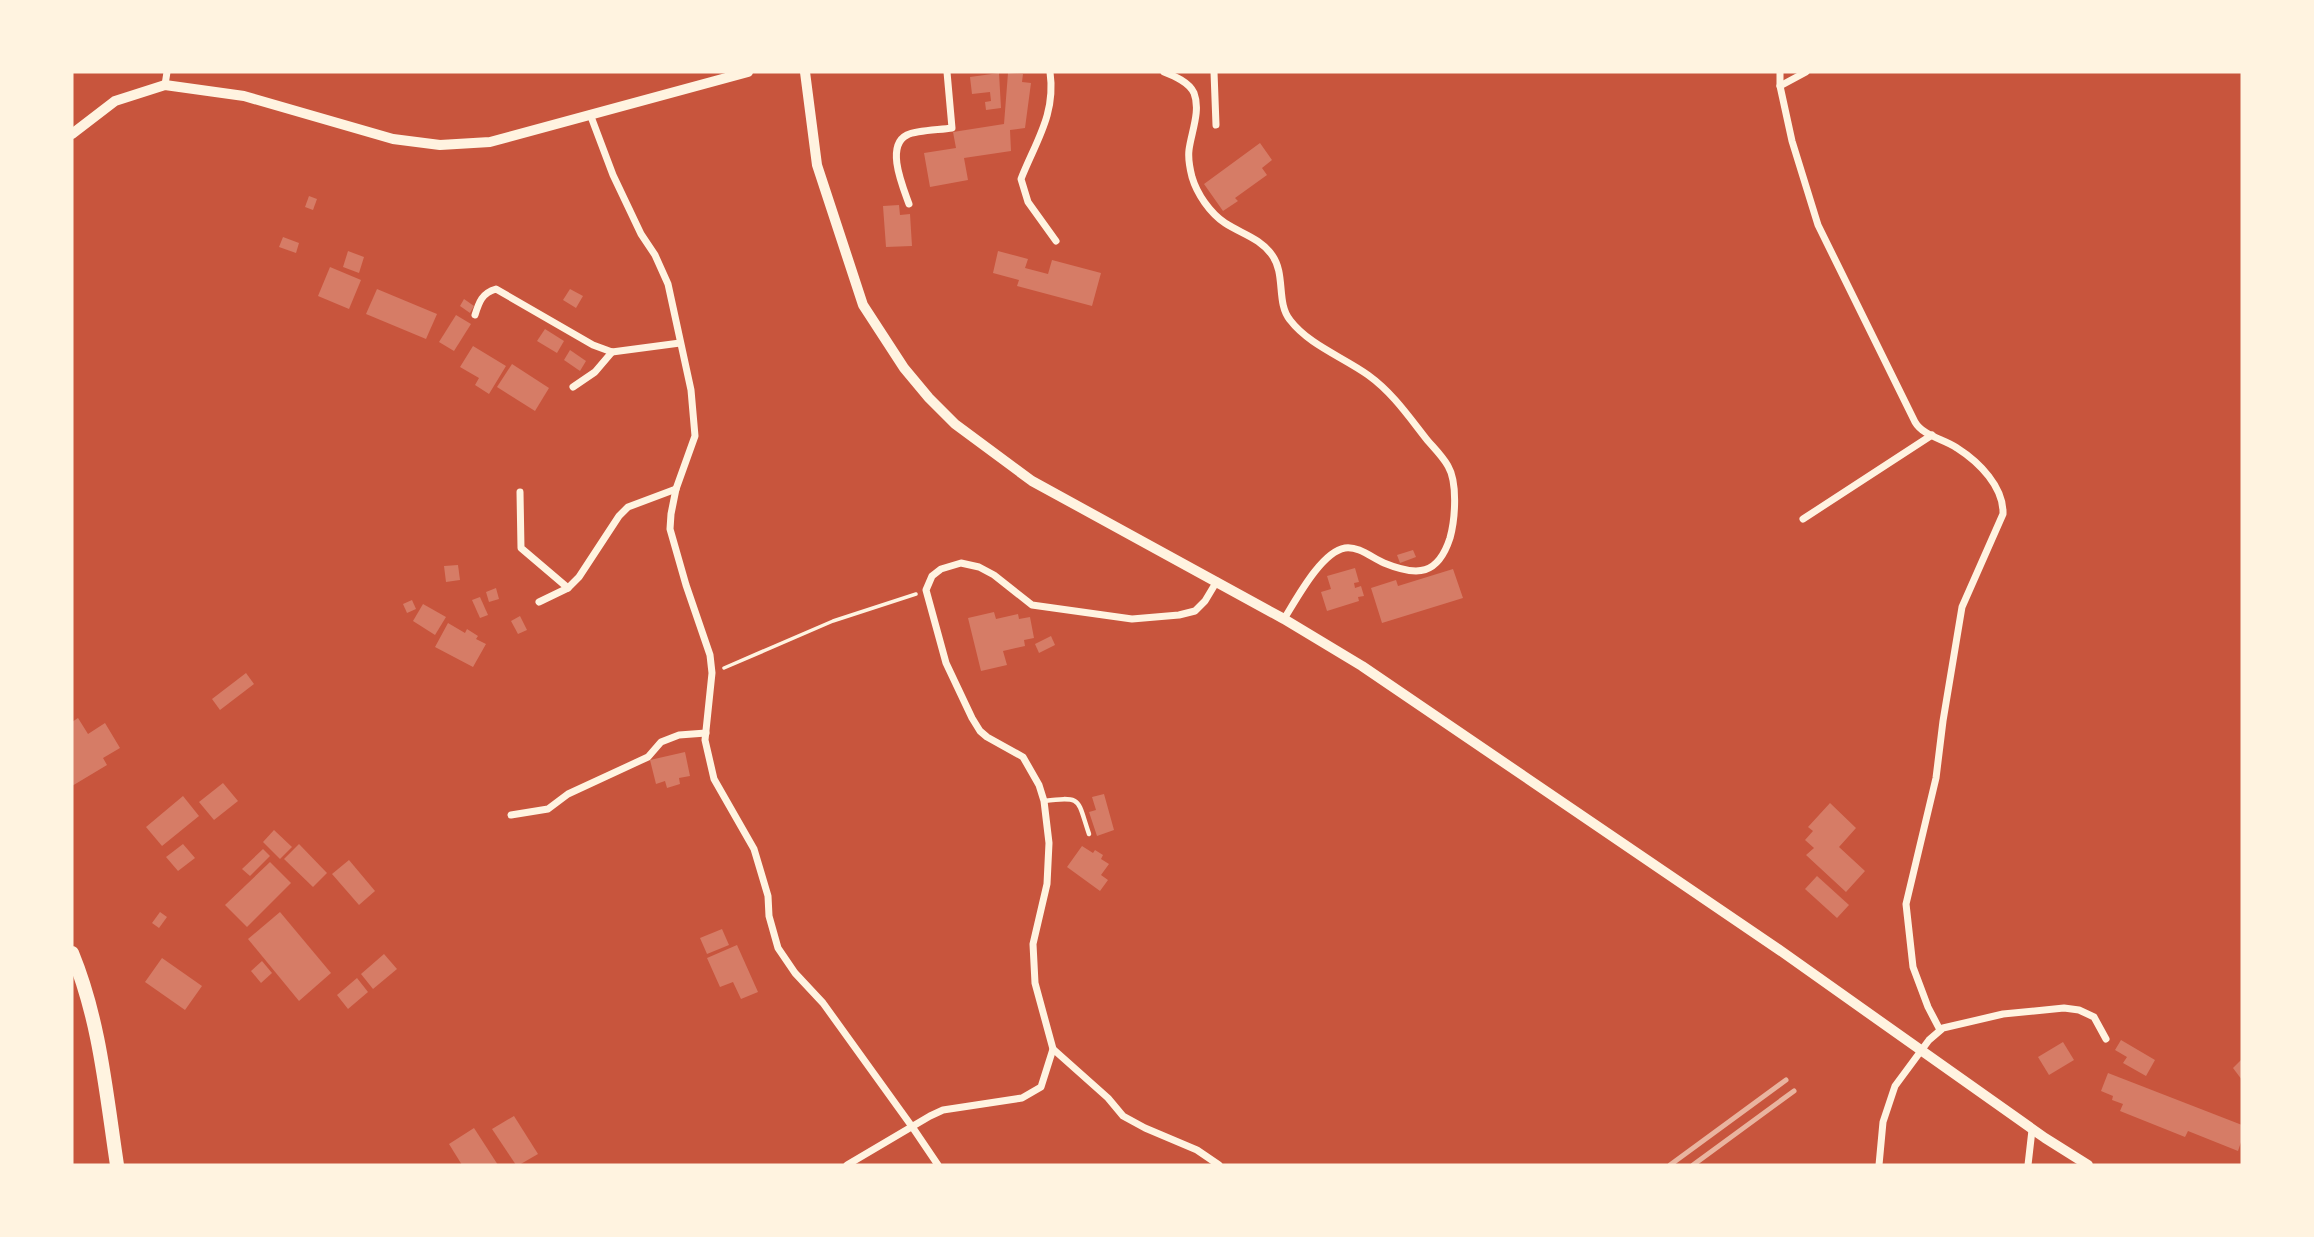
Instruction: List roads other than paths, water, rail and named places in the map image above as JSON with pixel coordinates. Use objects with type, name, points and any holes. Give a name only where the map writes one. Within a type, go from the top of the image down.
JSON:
[{"type":"main road","points":[[72,953],[89,1002],[100,1050],[117,1165]]},
{"type":"street","points":[[165,85],[167,72]]},
{"type":"street","points":[[72,134],[114,101],[165,85],[244,96],[393,139],[440,145],[491,142],[748,72]]},
{"type":"street","points":[[805,72],[817,165],[863,304],[904,368],[955,424],[1032,481],[1284,619],[1362,666],[1778,949],[2032,1130],[2088,1165]]},
{"type":"street","points":[[909,204],[896,164],[898,145],[906,135],[952,128],[947,72]]},
{"type":"street","points":[[1050,72],[1053,91],[1050,107],[1042,135],[1021,179],[1028,202],[1056,241]]},
{"type":"street","points":[[1164,72],[1186,84],[1194,93],[1195,122],[1189,152],[1196,191],[1223,222],[1260,241],[1274,257],[1281,273],[1288,318],[1301,332],[1387,390],[1449,468],[1455,518],[1444,553],[1437,565],[1427,570],[1402,569],[1383,563],[1361,551],[1345,548],[1329,555],[1284,619]]},
{"type":"street","points":[[1214,72],[1216,125]]},
{"type":"street","points":[[1780,72],[1780,86],[1792,141],[1818,225],[1915,422],[1919,428],[1956,447],[1980,466],[2003,501],[2003,514],[1962,607],[1936,778],[1910,878],[1906,904],[1913,967],[1940,1030]]},
{"type":"street","points":[[1780,86],[1806,72]]},
{"type":"street","points":[[590,114],[613,175],[641,234],[656,255],[668,284],[691,390],[695,436],[687,463],[680,474],[670,528],[710,655],[712,673],[705,740],[715,779],[754,849],[768,896],[769,916],[778,948],[795,973],[823,1003],[938,1165]]},
{"type":"street","points":[[475,315],[479,301],[488,291],[496,289],[593,345],[612,352],[680,343]]},
{"type":"street","points":[[573,387],[596,372],[612,352]]},
{"type":"street","points":[[1803,519],[1931,435]]},
{"type":"street","points":[[538,602],[568,588],[579,577],[619,516],[628,507],[676,489]]},
{"type":"street","points":[[520,492],[521,548],[568,588]]},
{"type":"street","points":[[848,1165],[930,1116],[943,1111],[1022,1098],[1041,1087],[1053,1049],[1035,983],[1033,944],[1047,884],[1049,844],[1044,801],[1039,785],[1023,757],[987,737],[972,718],[946,663],[926,590],[932,576],[941,569],[961,563],[979,567],[994,575],[1032,605],[1132,619],[1195,611],[1217,582]]},
{"type":"street","points":[[511,815],[548,809],[568,794],[648,757],[661,742],[679,735],[706,733]]},
{"type":"street","points":[[1879,1165],[1883,1122],[1895,1086],[1929,1040],[1940,1030],[2003,1014],[2063,1008],[2079,1010],[2094,1017],[2106,1039]]},
{"type":"street","points":[[1053,1049],[1108,1098],[1124,1116],[1144,1128],[1196,1150],[1219,1165]]},
{"type":"street","points":[[2028,1165],[2032,1130]]},
{"type":"lane","points":[[1044,801],[1069,797],[1073,799],[1079,805],[1088,834]]},
{"type":"railway","points":[[1670,1165],[1786,1080]]},
{"type":"railway","points":[[1693,1165],[1794,1091]]}]
